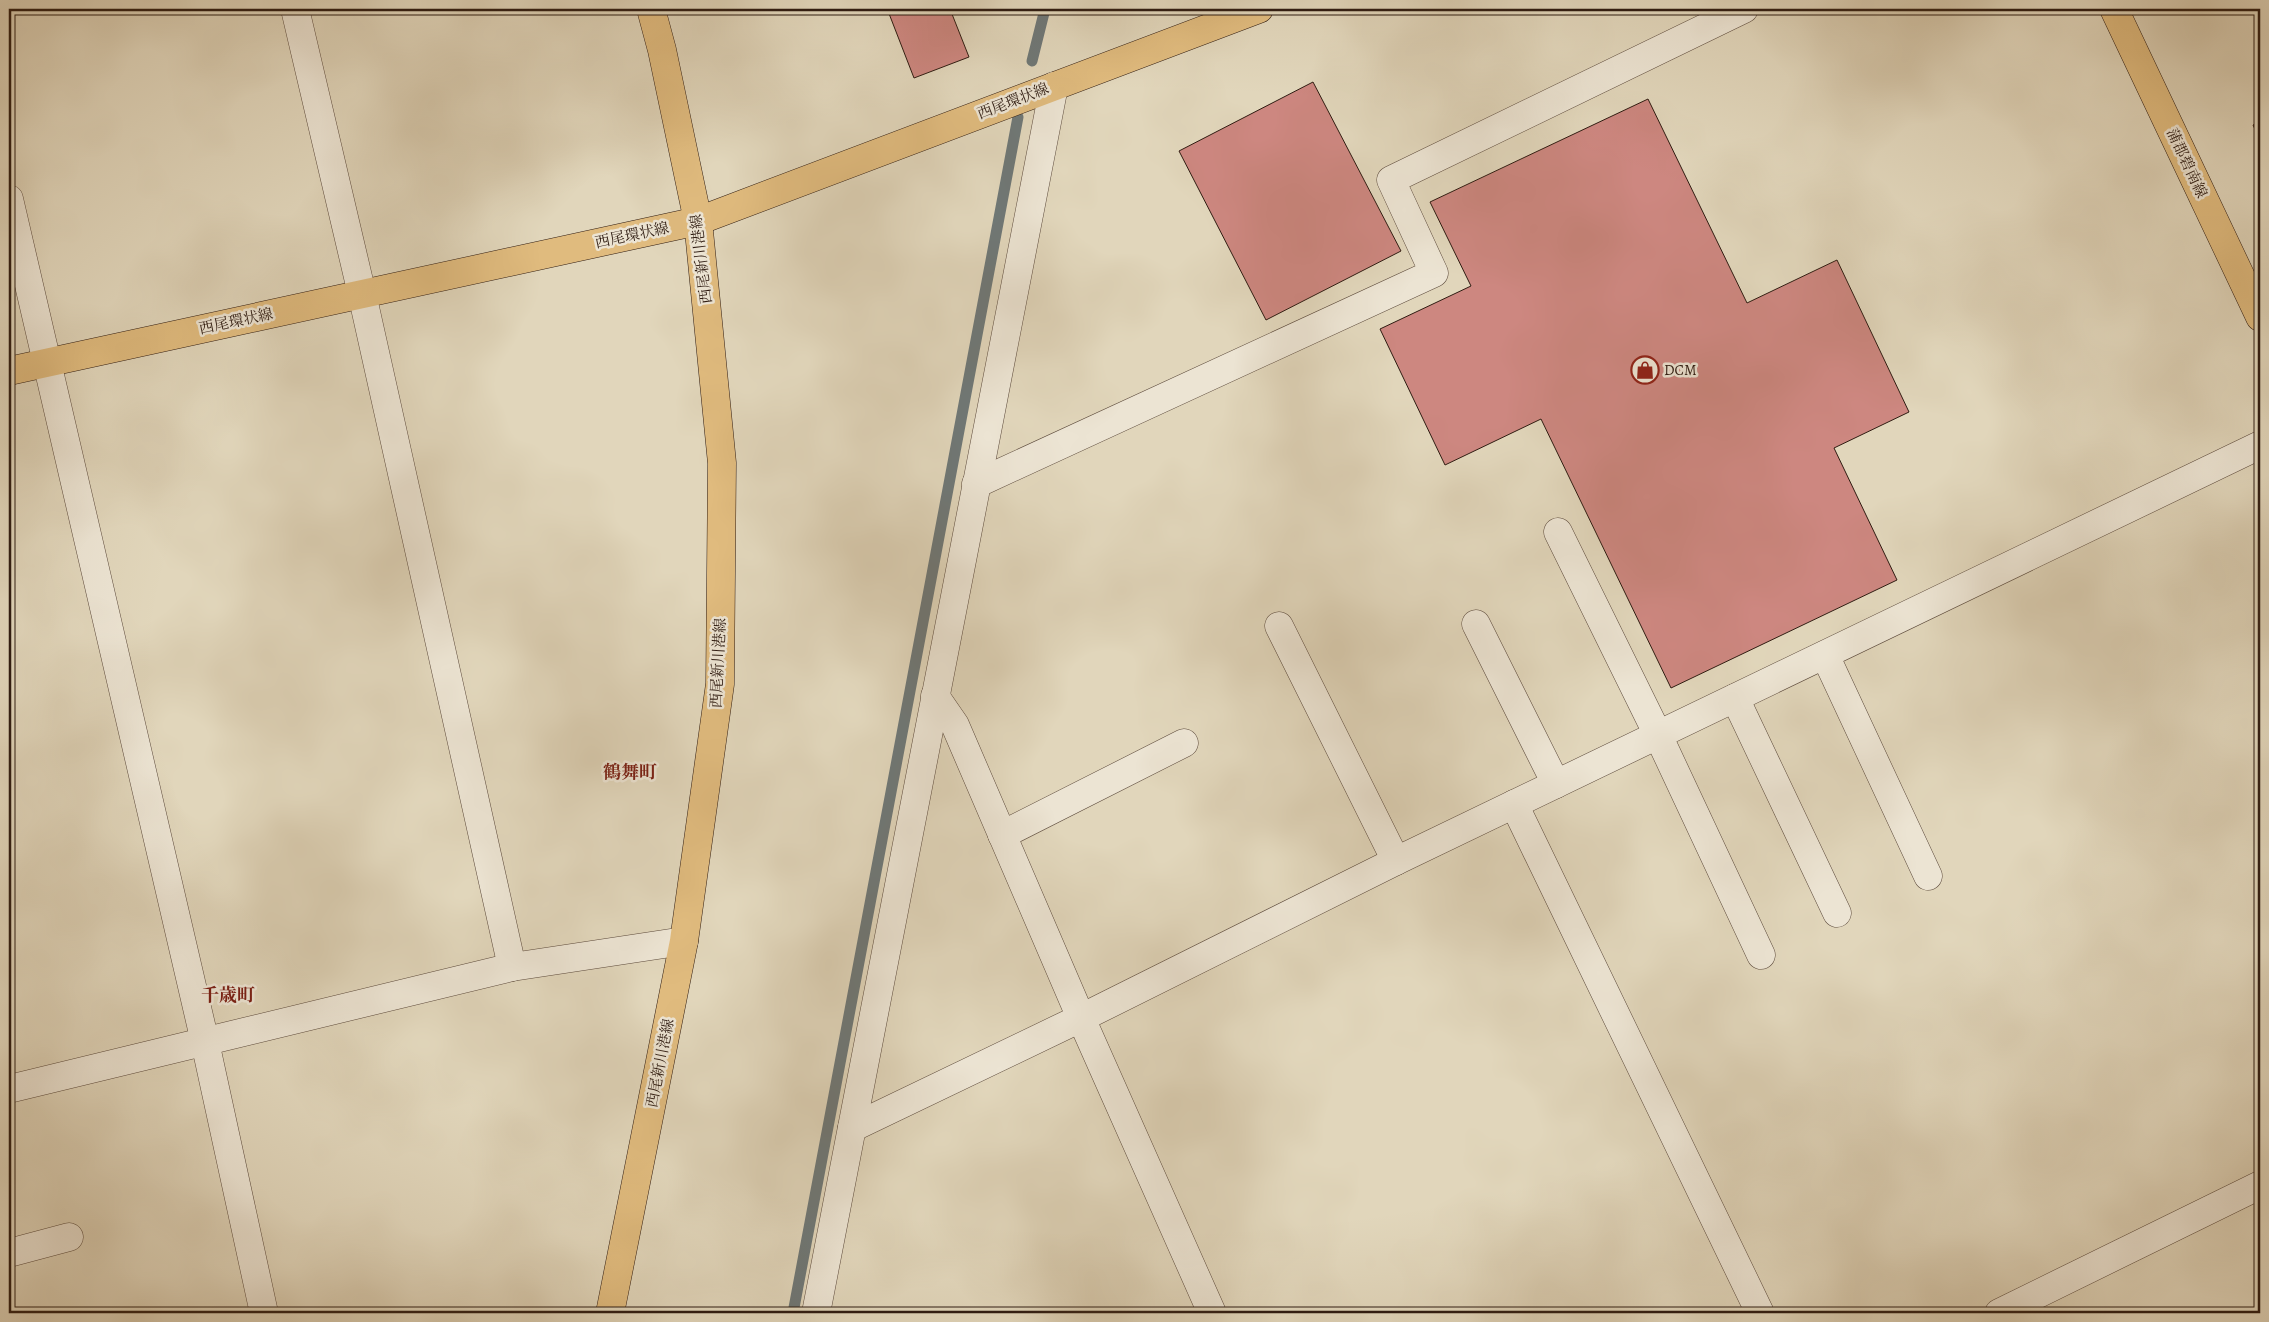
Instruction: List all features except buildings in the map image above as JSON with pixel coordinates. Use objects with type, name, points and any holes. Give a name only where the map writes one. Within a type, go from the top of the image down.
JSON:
[{"type":"main road","name":"西尾新川港線","points":[[610,1313],[684,941],[720,684],[722,462],[698,221],[662,50],[651,9]]},
{"type":"main road","name":"西尾環状線","points":[[9,371],[698,221],[1259,9]]},
{"type":"main road","name":"蒲郡碧南線","points":[[2114,9],[2260,317]]},
{"type":"street","points":[[295,9],[362,294],[512,967]]},
{"type":"street","points":[[976,484],[1434,273],[1391,180],[1744,9]]},
{"type":"street","points":[[816,1313],[1054,86]]},
{"type":"street","points":[[9,198],[205,1042],[264,1313]]},
{"type":"street","points":[[852,1128],[1081,1018],[1514,804],[2260,445]]},
{"type":"street","points":[[1558,532],[1658,735],[1761,955]]},
{"type":"street","points":[[1476,624],[1556,784]]},
{"type":"street","points":[[1279,626],[1396,862]]},
{"type":"street","points":[[1825,655],[1928,876]]},
{"type":"street","points":[[935,696],[955,725],[1081,1018],[1212,1313]]},
{"type":"street","points":[[1735,698],[1837,912]]},
{"type":"street","points":[[1002,835],[1184,743]]},
{"type":"street","points":[[1514,804],[1760,1313]]},
{"type":"street","points":[[9,1089],[512,967],[684,941]]},
{"type":"street","points":[[1999,1313],[2260,1185]]},
{"type":"street","points":[[9,1253],[70,1237]]},
{"type":"waterway","points":[[1032,61],[1045,9]]},
{"type":"waterway","points":[[793,1313],[1018,117]]},
{"type":"place","name":"DCM","points":[[1645,370]]},
{"type":"district","name":"鶴舞町","points":[[630,772]]},
{"type":"district","name":"千歳町","points":[[228,995]]}]
